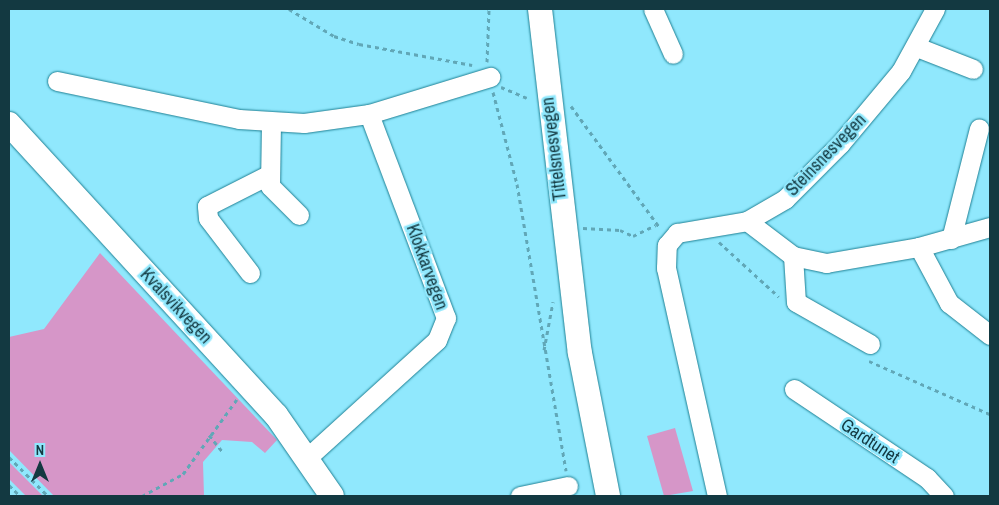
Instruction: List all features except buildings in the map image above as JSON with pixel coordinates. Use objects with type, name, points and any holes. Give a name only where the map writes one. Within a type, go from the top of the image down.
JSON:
[{"type":"main road","name":"Tittelsnesvegen","points":[[540,9],[563,293],[580,353],[608,496]]},
{"type":"main road","name":"Kvalsvikvegen","points":[[9,124],[249,384],[308,457],[332,496]]},
{"type":"main road","name":"Tittelsnesvegen","points":[[563,293],[624,496]]},
{"type":"street","points":[[653,9],[672,54]]},
{"type":"street","name":"Steinsnesvegen","points":[[670,238],[677,233],[747,221],[785,199],[834,151],[917,46],[935,9]]},
{"type":"street","points":[[917,46],[973,69]]},
{"type":"street","points":[[57,81],[271,123],[369,114],[490,77]]},
{"type":"street","name":"Klokkarvegen","points":[[308,457],[437,340],[446,318],[369,114]]},
{"type":"street","points":[[271,123],[268,175],[274,193],[299,215]]},
{"type":"street","points":[[952,239],[978,128]]},
{"type":"street","points":[[250,272],[208,218],[207,206],[268,175]]},
{"type":"street","points":[[747,221],[793,256],[826,263],[919,247],[990,227]]},
{"type":"street","points":[[670,238],[666,268],[716,496]]},
{"type":"street","points":[[919,247],[949,303],[990,335]]},
{"type":"street","points":[[793,256],[796,302],[870,344]]},
{"type":"street","name":"Gardtunet","points":[[794,389],[927,478],[944,496]]},
{"type":"street","points":[[520,496],[568,486]]},
{"type":"path","points":[[289,9],[334,36],[453,59],[490,77],[507,93],[527,98]]},
{"type":"path","points":[[489,9],[490,77],[517,184],[568,486]]},
{"type":"path","points":[[580,116],[656,225],[670,238]]},
{"type":"path","points":[[582,228],[620,230],[634,236],[656,225]]},
{"type":"path","points":[[544,350],[563,293]]},
{"type":"path","points":[[142,496],[183,474],[209,435],[249,384]]},
{"type":"path","points":[[209,435],[223,452]]},
{"type":"path","points":[[9,457],[48,496]]},
{"type":"path","points":[[9,486],[20,496]]},
{"type":"shaded area","points":[[100,253],[277,440],[265,453],[252,442],[222,440],[203,462],[204,496],[54,496],[9,450],[9,337],[44,329]]},
{"type":"shaded area","points":[[675,428],[693,491],[664,496],[647,436]]},
{"type":"shaded area","points":[[9,462],[43,496],[26,496],[9,479]]}]
